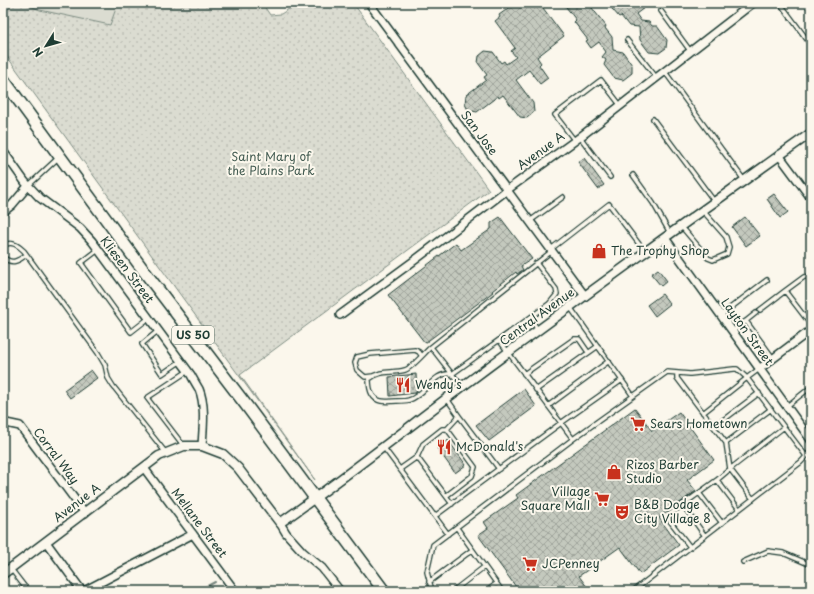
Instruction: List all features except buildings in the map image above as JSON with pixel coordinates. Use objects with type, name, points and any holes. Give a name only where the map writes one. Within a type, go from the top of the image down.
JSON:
[{"type":"highway","name":"US 50","points":[[3,79],[144,271],[316,498],[384,591]]},
{"type":"street","name":"San Jose","points":[[369,3],[585,296]]},
{"type":"street","name":"Avenue A","points":[[340,315],[577,139],[656,77],[691,52],[752,3]]},
{"type":"street","name":"Central Avenue","points":[[280,523],[384,448],[447,398],[570,307],[811,133]]},
{"type":"street","name":"Kliesen Street","points":[[3,151],[5,160],[28,186],[40,198],[80,228],[188,371],[199,390],[202,401],[202,446]]},
{"type":"street","points":[[779,155],[811,198]]},
{"type":"street","points":[[3,212],[12,205],[28,186]]},
{"type":"street","name":"Layton Street","points":[[668,236],[721,315],[811,440]]},
{"type":"street","points":[[760,369],[811,330]]},
{"type":"street","name":"Corral Way","points":[[3,425],[6,423],[20,426],[85,513]]},
{"type":"street","name":"Avenue A","points":[[3,574],[159,456],[184,446]]},
{"type":"street","points":[[184,446],[202,446],[223,454],[238,468],[286,533],[303,552],[322,568],[337,590]]},
{"type":"street","name":"Mellane Street","points":[[144,468],[235,591]]},
{"type":"street","points":[[46,542],[83,591],[193,534]]},
{"type":"lane","points":[[780,3],[811,45]]},
{"type":"lane","points":[[661,11],[691,52]]},
{"type":"lane","points":[[627,40],[656,77]]},
{"type":"lane","points":[[664,71],[744,181]]},
{"type":"lane","points":[[610,177],[555,115],[601,80],[620,106]]},
{"type":"lane","points":[[653,119],[715,202]]},
{"type":"lane","points":[[28,186],[60,157]]},
{"type":"lane","points":[[633,175],[653,204],[668,236]]},
{"type":"lane","points":[[530,221],[563,197]]},
{"type":"lane","points":[[536,263],[556,289],[557,294],[549,304],[452,374],[445,373],[436,378],[420,393],[409,400],[381,401],[373,396],[370,390],[369,379],[376,373],[406,370],[431,347],[609,204],[645,252]]},
{"type":"lane","points":[[681,226],[708,258],[712,260],[727,254],[729,247],[726,237],[703,210]]},
{"type":"lane","points":[[3,246],[10,243],[16,244],[26,254],[98,353],[105,365],[108,378],[113,386],[166,453]]},
{"type":"lane","points":[[98,250],[81,263],[131,332],[149,318]]},
{"type":"lane","points":[[3,258],[9,262],[14,262],[26,254]]},
{"type":"lane","points":[[760,310],[804,277],[811,276]]},
{"type":"lane","points":[[721,315],[767,280]]},
{"type":"lane","points":[[785,291],[811,325]]},
{"type":"lane","points":[[570,307],[633,396]]},
{"type":"lane","points":[[733,332],[756,313]]},
{"type":"lane","points":[[530,318],[539,331]]},
{"type":"lane","points":[[746,321],[773,358]]},
{"type":"lane","points":[[158,330],[142,344],[162,374],[181,361]]},
{"type":"lane","points":[[524,374],[574,339],[578,339],[588,352]]},
{"type":"lane","points":[[499,340],[573,439]]},
{"type":"lane","points":[[536,390],[598,346]]},
{"type":"lane","points":[[431,347],[463,386]]},
{"type":"lane","points":[[373,376],[365,377],[357,370],[355,363],[357,357],[370,354],[415,350],[422,355]]},
{"type":"lane","points":[[548,406],[609,361]]},
{"type":"lane","points":[[432,591],[427,572],[433,545],[573,439],[667,372],[690,374],[737,369],[747,378],[759,393],[806,456]]},
{"type":"lane","points":[[703,413],[760,369]]},
{"type":"lane","points":[[184,446],[146,398],[188,371]]},
{"type":"lane","points":[[676,373],[677,378],[726,443],[730,469],[753,499]]},
{"type":"lane","points":[[435,516],[622,380]]},
{"type":"lane","points":[[787,406],[811,387]]},
{"type":"lane","points":[[714,427],[759,393]]},
{"type":"lane","points":[[447,398],[499,468]]},
{"type":"lane","points":[[726,443],[771,409]]},
{"type":"lane","points":[[400,470],[417,457],[422,444],[442,429],[447,429],[459,416]]},
{"type":"lane","points":[[690,547],[670,521],[670,514],[717,480],[784,427]]},
{"type":"lane","points":[[446,496],[472,476],[475,467],[447,429]]},
{"type":"lane","points":[[384,448],[448,534]]},
{"type":"lane","points":[[633,591],[753,499],[811,451]]},
{"type":"lane","points":[[417,457],[452,504]]},
{"type":"lane","points":[[717,480],[739,509]]},
{"type":"lane","points":[[699,493],[722,523]]},
{"type":"lane","points":[[683,505],[705,536]]},
{"type":"lane","points":[[457,528],[502,591]]},
{"type":"lane","points":[[430,582],[472,550]]},
{"type":"lane","points":[[742,562],[768,551],[783,553],[811,566]]},
{"type":"lane","points":[[453,591],[484,567]]},
{"type":"lane","points":[[11,568],[28,591]]},
{"type":"lane","points":[[487,591],[496,584]]},
{"type":"green space","name":"Saint Mary of the Plains Park","points":[[3,3],[262,3],[270,15],[281,14],[298,3],[353,3],[489,190],[240,375],[315,480],[3,51]]},
{"type":"green space","points":[[23,3],[118,3],[110,25],[40,10]]},
{"type":"waterway","points":[[198,591],[215,582]]},
{"type":"place","name":"The Trophy Shop","points":[[599,251]]},
{"type":"place","name":"Wendy's","points":[[403,385]]},
{"type":"place","name":"Sears Hometown","points":[[638,424]]},
{"type":"place","name":"McDonald's","points":[[444,447]]},
{"type":"place","name":"Rizos Barber Studio","points":[[614,472]]},
{"type":"place","name":"Village Square Mall","points":[[602,499]]},
{"type":"place","name":"B&B Dodge City Village 8","points":[[622,512]]},
{"type":"place","name":"JCPenney","points":[[530,564]]}]
